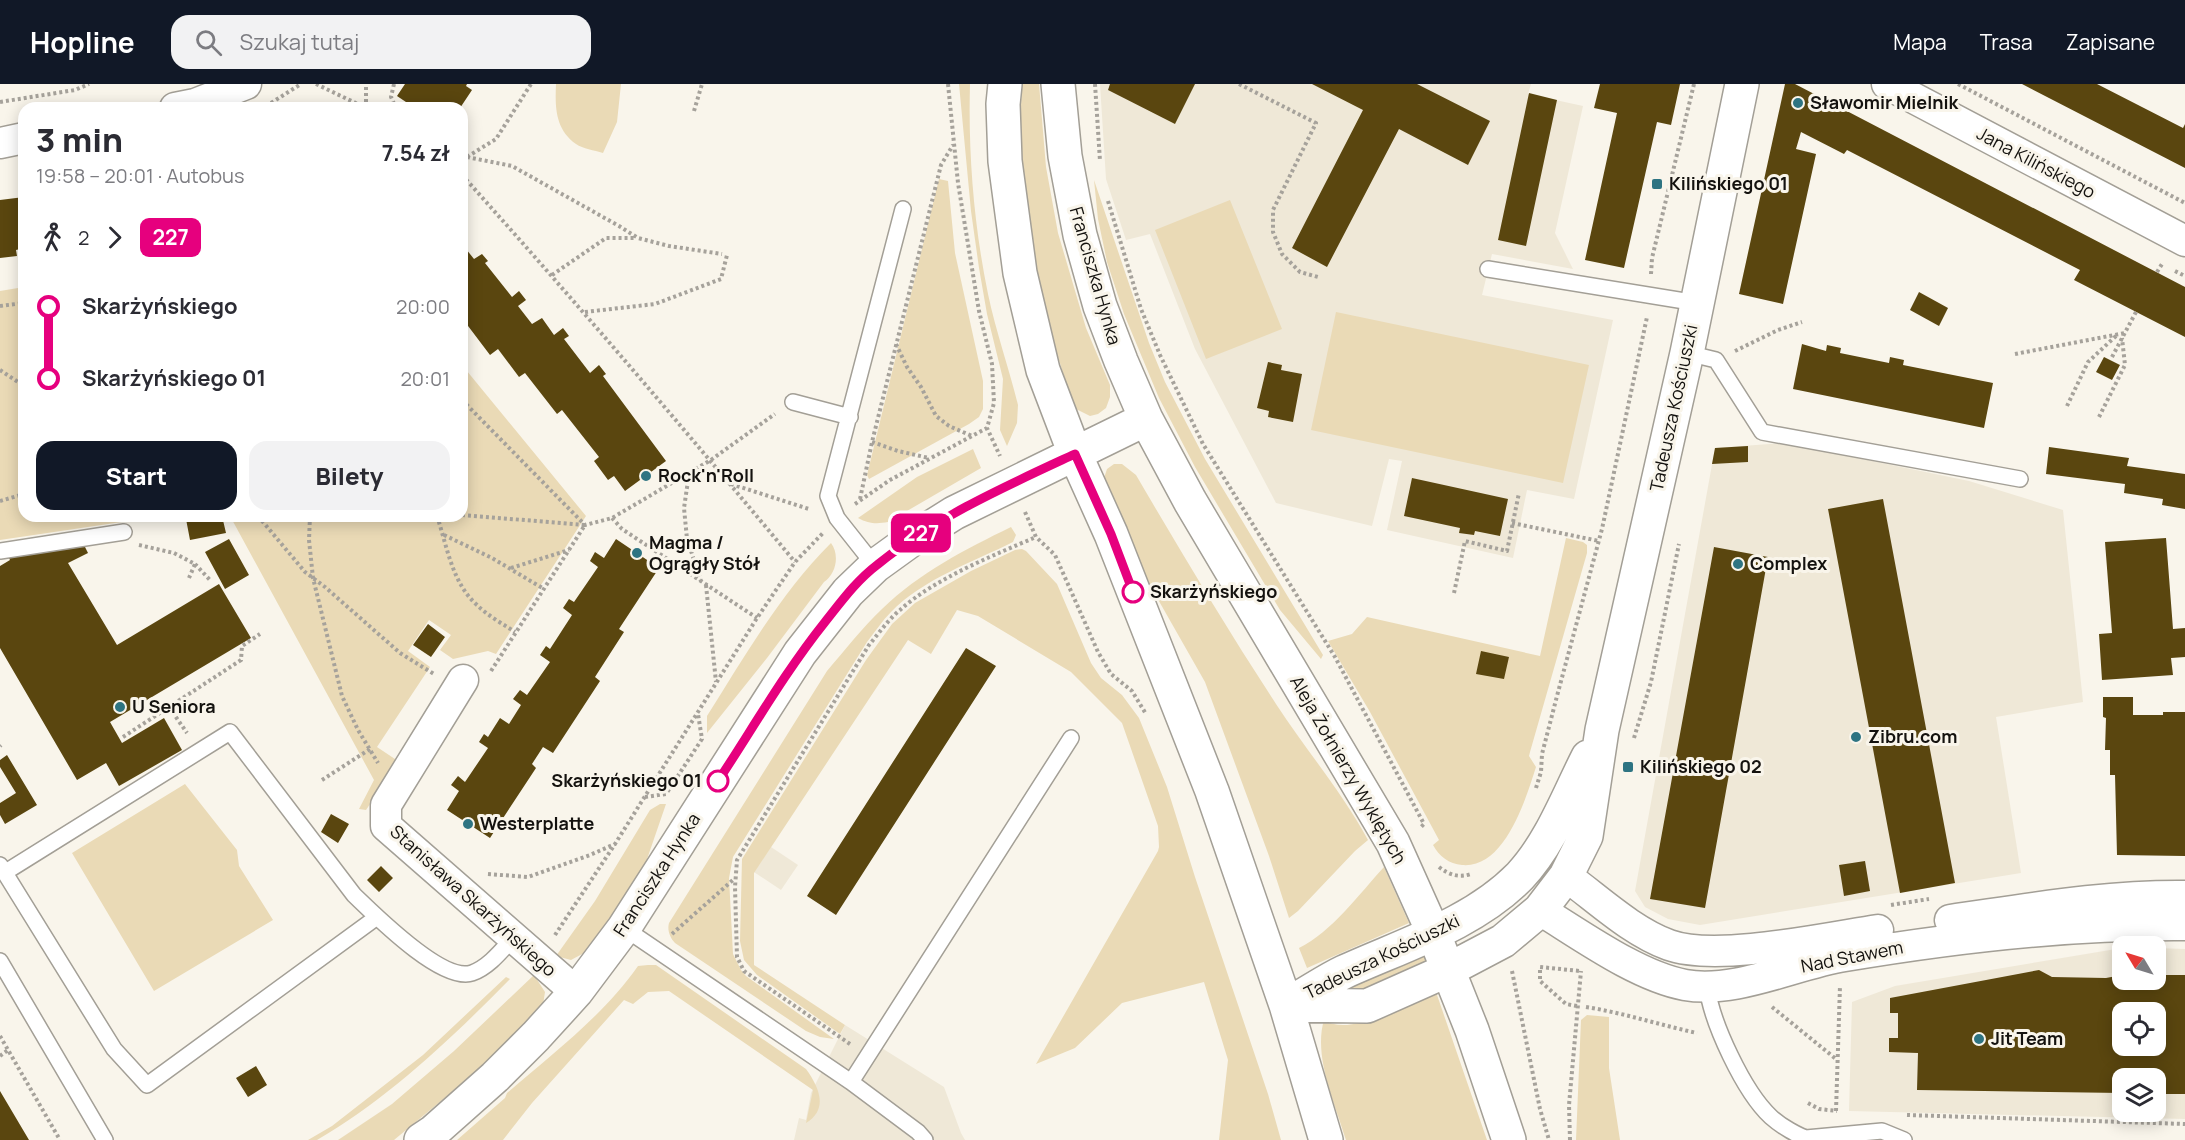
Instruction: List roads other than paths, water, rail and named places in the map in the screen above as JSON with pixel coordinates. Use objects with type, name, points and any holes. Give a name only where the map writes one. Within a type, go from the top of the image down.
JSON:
[{"type":"street","points":[[200,102],[246,84]]},
{"type":"street","points":[[1005,84],[1003,104],[1005,161],[1020,273],[1043,370],[1075,454],[1111,534],[1212,791],[1287,1005],[1326,1140]]},
{"type":"street","name":"Franciszka Hynka","points":[[421,1140],[495,1077],[576,992],[624,928],[800,653],[848,592],[875,566],[910,540],[954,513],[1146,419],[1100,306],[1080,235],[1065,156],[1058,84]]},
{"type":"street","name":"Tadeusza Kościuszki","points":[[1287,1005],[1367,1006],[1448,970],[1503,941],[1539,910],[1566,876],[1586,836],[1602,730],[1702,356],[1697,303],[1742,84]]},
{"type":"street","name":"Jana Kilińskiego","points":[[1887,84],[2184,240]]},
{"type":"street","points":[[0,143],[18,139]]},
{"type":"street","name":"Aleja Żołnierzy Wyklętych","points":[[1146,419],[1190,501],[1393,843],[1433,932],[1472,1030],[1509,1140]]},
{"type":"street","name":"Stanisława Skarżyńskiego","points":[[460,684],[386,805],[386,826],[576,992]]},
{"type":"street","name":"Tadeusza Kościuszki","points":[[1287,1005],[1341,974],[1483,907],[1521,875],[1544,844],[1602,730]]},
{"type":"street","name":"Nad Stawem","points":[[1566,876],[1642,931],[1670,945],[1709,951],[1762,947],[2080,901],[2185,896]]},
{"type":"street","name":"Nad Stawem","points":[[1539,910],[1630,964],[1669,980],[1707,986],[1755,978],[1839,957],[1922,943],[2025,932],[2133,925],[2185,925]]},
{"type":"lane","points":[[875,566],[837,518],[828,496],[903,209]]},
{"type":"lane","points":[[1488,269],[1697,303]]},
{"type":"lane","points":[[1702,356],[1762,432],[2020,479]]},
{"type":"lane","points":[[793,402],[850,417]]},
{"type":"lane","points":[[0,551],[124,532]]},
{"type":"lane","points":[[377,917],[147,1085],[114,1050],[2,869],[230,732],[354,895],[436,966],[450,972],[469,974],[490,963],[514,937]]},
{"type":"lane","points":[[851,1082],[1071,738]]},
{"type":"lane","points":[[624,928],[851,1082],[918,1132],[925,1140]]},
{"type":"lane","points":[[0,961],[105,1140]]},
{"type":"lane","points":[[1707,986],[1709,1007],[1741,1078],[1771,1117],[1808,1139],[1882,1131],[1904,1140]]},
{"type":"place","name":"Sławomir Mielnik","points":[[1798,103]]},
{"type":"place","name":"Kilińskiego 01","points":[[1657,184]]},
{"type":"place","name":"Rock'n'Roll","points":[[646,476]]},
{"type":"place","name":"Magma / Ogrągły Stół","points":[[637,553]]},
{"type":"place","name":"Complex","points":[[1738,564]]},
{"type":"place","name":"Skarżyńskiego","points":[[1133,592]]},
{"type":"place","name":"U Seniora","points":[[120,707]]},
{"type":"place","name":"Zibru.com","points":[[1856,737]]},
{"type":"place","name":"Kilińskiego 02","points":[[1628,767]]},
{"type":"place","name":"Skarżyńskiego 01","points":[[718,781]]},
{"type":"place","name":"Westerplatte","points":[[468,824]]},
{"type":"place","name":"Jit Team","points":[[1979,1039]]}]
